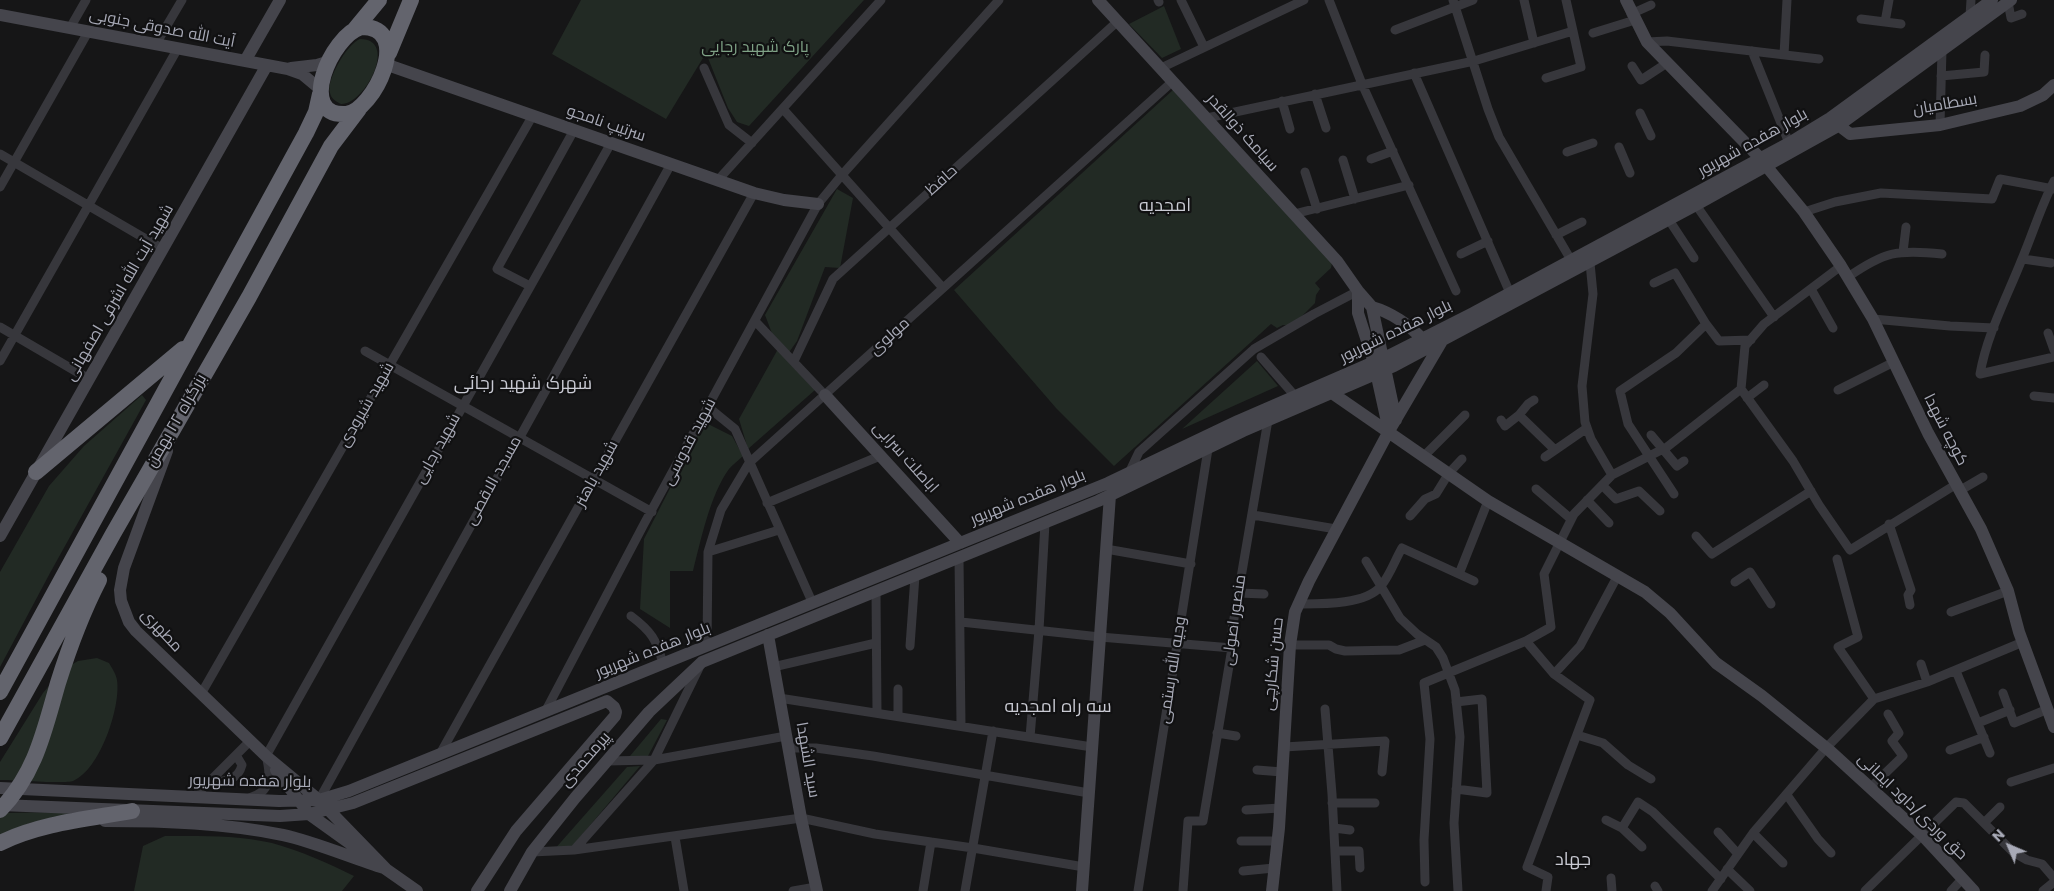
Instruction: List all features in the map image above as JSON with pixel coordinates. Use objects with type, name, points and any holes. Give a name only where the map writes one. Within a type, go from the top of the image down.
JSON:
[{"type":"highway","points":[[379,0],[355,29],[340,42],[330,61],[320,91],[325,105],[335,112],[348,114],[359,109],[375,87],[410,0]]},
{"type":"highway","points":[[355,29],[367,27],[379,32],[386,41],[387,59]]},
{"type":"highway","name":"بزرگراه ۲۲ بهمن","points":[[0,692],[306,133],[316,112],[320,91]]},
{"type":"highway","name":"بزرگراه ۲۲ بهمن","points":[[0,738],[206,370],[249,297],[331,146],[359,109]]},
{"type":"highway","points":[[36,472],[190,342]]},
{"type":"highway","points":[[0,810],[26,776],[39,750],[77,627],[206,370]]},
{"type":"highway","points":[[0,842],[41,828],[132,811]]},
{"type":"main road","points":[[245,61],[280,0]]},
{"type":"main road","name":"سیامک ذوالقدر","points":[[1098,0],[1337,261],[1372,307],[1380,367]]},
{"type":"main road","name":"کوچه شهدا","points":[[1626,0],[1647,42],[1763,163],[1804,212],[1873,319],[1957,488],[1981,529],[2008,591],[2023,642],[2054,727]]},
{"type":"main road","name":"بلوار هفده شهریور","points":[[702,662],[1045,523],[1110,495],[1268,420],[1332,393],[1380,367],[1422,339],[1571,260],[1763,163],[1789,143],[1834,122],[1992,0]]},
{"type":"main road","name":"بلوار هفده شهریور","points":[[0,788],[298,801],[319,800],[349,791],[812,604],[1129,473],[1295,396],[1380,367],[1442,341],[1696,206],[1763,163],[1834,122],[1942,50],[2010,1]]},
{"type":"main road","name":"آیت الله صدوقی جنوبی","points":[[0,15],[288,69]]},
{"type":"main road","name":"سرتیپ نامجو","points":[[387,59],[574,130],[754,193],[784,200],[818,204]]},
{"type":"main road","points":[[288,69],[330,61]]},
{"type":"main road","name":"شهید آیت الله اشرفی اصفهانی","points":[[1,532],[267,65]]},
{"type":"main road","points":[[288,69],[302,74],[320,91]]},
{"type":"main road","name":"بسطامیان","points":[[1834,122],[1844,132],[1853,134],[1940,125],[2020,106],[2043,95],[2054,85]]},
{"type":"main road","points":[[1358,291],[1358,313],[1380,367],[1396,420]]},
{"type":"main road","points":[[1372,307],[1383,310],[1416,332],[1422,339]]},
{"type":"main road","name":"حسن شکارچی","points":[[1272,891],[1280,808],[1290,645],[1295,612],[1309,580],[1389,431],[1442,341]]},
{"type":"main road","points":[[1380,367],[1389,431]]},
{"type":"main road","name":"حق وردی/داود ایمانی","points":[[1332,393],[1488,501],[1645,592],[1670,613],[1716,663],[1762,696],[1826,748],[1923,836],[1974,891]]},
{"type":"main road","name":"اباصلت سرابی","points":[[825,395],[960,543]]},
{"type":"main road","name":"مطهری","points":[[172,438],[124,568],[120,590],[121,601],[129,622],[136,631],[266,756]]},
{"type":"main road","points":[[1082,891],[1110,495]]},
{"type":"main road","name":"سید الشهدا","points":[[768,635],[801,818],[816,889]]},
{"type":"main road","name":"پیرمحمدی","points":[[510,891],[532,852],[575,798],[649,712],[702,662]]},
{"type":"main road","name":"بلوار هفده شهریور","points":[[0,806],[280,816],[309,814],[353,803],[607,701]]},
{"type":"main road","name":"پیرمحمدی","points":[[477,891],[516,831],[615,716],[614,707],[607,701]]},
{"type":"main road","points":[[266,756],[330,810],[386,869]]},
{"type":"main road","points":[[266,756],[309,814],[417,891]]},
{"type":"main road","points":[[77,821],[189,823],[252,829],[285,835],[386,869]]},
{"type":"street","points":[[70,28],[86,0]]},
{"type":"street","points":[[156,44],[182,0]]},
{"type":"street","points":[[718,180],[881,0]]},
{"type":"street","name":"شهید قدوسی","points":[[545,712],[818,204],[999,0]]},
{"type":"street","points":[[1181,0],[1204,47]]},
{"type":"street","points":[[1161,68],[1304,0]]},
{"type":"street","points":[[1329,0],[1362,84],[1456,291]]},
{"type":"street","points":[[1395,30],[1454,4],[1473,0]]},
{"type":"street","points":[[1524,0],[1534,42]]},
{"type":"street","points":[[1546,78],[1581,67],[1566,0]]},
{"type":"street","points":[[1784,55],[1787,0]]},
{"type":"street","points":[[1885,22],[1889,0]]},
{"type":"street","points":[[1970,16],[1971,0]]},
{"type":"street","points":[[2010,1],[2012,18],[2022,14]]},
{"type":"street","points":[[1454,4],[1499,137],[1571,260]]},
{"type":"street","points":[[1593,33],[1633,17],[1651,5]]},
{"type":"street","points":[[1861,20],[1901,24]]},
{"type":"street","name":"حافظ","points":[[794,361],[833,279],[1118,21]]},
{"type":"street","points":[[1206,118],[1474,60],[1572,31]]},
{"type":"street","points":[[0,187],[88,32]]},
{"type":"street","points":[[1647,42],[1667,41],[1819,59]]},
{"type":"street","points":[[0,361],[178,48]]},
{"type":"street","points":[[1940,125],[1942,50]]},
{"type":"street","points":[[1752,51],[1789,143]]},
{"type":"street","points":[[1941,76],[1984,72],[1985,55]]},
{"type":"street","points":[[1632,66],[1641,80],[1667,63]]},
{"type":"street","points":[[704,68],[729,125],[752,144]]},
{"type":"street","points":[[1414,73],[1510,293]]},
{"type":"street","name":"مولوی","points":[[707,646],[708,552],[720,510],[749,463],[1173,81]]},
{"type":"street","points":[[1315,94],[1326,128]]},
{"type":"street","points":[[1282,101],[1290,129]]},
{"type":"street","points":[[783,108],[841,176],[943,288]]},
{"type":"street","points":[[1640,113],[1651,136]]},
{"type":"street","name":"شهید شیرودی","points":[[201,694],[533,115]]},
{"type":"street","points":[[530,286],[497,268],[574,130]]},
{"type":"street","name":"شهید رجایی","points":[[266,756],[611,143]]},
{"type":"street","points":[[1568,152],[1593,143]]},
{"type":"street","points":[[1620,147],[1630,173]]},
{"type":"street","points":[[1371,159],[1393,152]]},
{"type":"street","points":[[0,154],[163,249]]},
{"type":"street","points":[[1343,160],[1355,199]]},
{"type":"street","name":"مسجد الاقصی","points":[[319,800],[671,164]]},
{"type":"street","points":[[1306,172],[1317,208]]},
{"type":"street","points":[[1804,212],[1835,202],[1882,193],[1992,199],[2000,179],[2052,190]]},
{"type":"street","points":[[2054,181],[2052,190],[1983,356],[1980,374],[2054,357]]},
{"type":"street","points":[[1294,214],[1409,185]]},
{"type":"street","name":"شهید باهنر","points":[[440,754],[754,193]]},
{"type":"street","points":[[1696,206],[1774,317]]},
{"type":"street","points":[[1669,220],[1694,258]]},
{"type":"street","points":[[1556,235],[1582,222]]},
{"type":"street","points":[[1903,252],[1906,227]]},
{"type":"street","points":[[1461,254],[1488,241]]},
{"type":"street","points":[[1942,254],[1903,252],[1884,255],[1844,272],[1810,290],[1764,324],[1745,346],[1740,389],[1793,461],[1811,492],[1850,550],[1889,524],[1957,488],[1984,477]]},
{"type":"street","points":[[2023,258],[2051,262]]},
{"type":"street","points":[[1590,263],[1593,294],[1582,386],[1587,428],[1591,439],[1612,475]]},
{"type":"street","points":[[1654,282],[1675,273],[1706,324],[1719,341],[1751,340]]},
{"type":"street","points":[[1810,290],[1833,328]]},
{"type":"street","points":[[1129,473],[1139,452],[1254,349],[1358,291]]},
{"type":"street","points":[[1873,319],[1994,328]]},
{"type":"street","points":[[755,321],[825,395]]},
{"type":"street","points":[[1674,494],[1628,424],[1620,391],[1676,353],[1706,324]]},
{"type":"street","points":[[0,327],[89,379]]},
{"type":"street","points":[[2048,333],[2054,350]]},
{"type":"street","points":[[365,351],[652,512]]},
{"type":"street","points":[[1261,357],[1295,396]]},
{"type":"street","points":[[1838,390],[1894,362]]},
{"type":"street","points":[[1747,398],[1764,385]]},
{"type":"street","points":[[1425,882],[1424,840],[1430,739],[1424,683],[1526,641],[1551,627],[1544,574],[1574,514],[1612,475],[1663,450],[1740,389]]},
{"type":"street","points":[[2034,396],[2054,398]]},
{"type":"street","points":[[1501,420],[1505,426],[1534,400]]},
{"type":"street","points":[[708,407],[735,429],[812,604]]},
{"type":"street","points":[[1519,415],[1555,450]]},
{"type":"street","points":[[1424,456],[1465,416]]},
{"type":"street","name":"منصور اصولی","points":[[1184,891],[1188,821],[1203,821],[1232,648],[1232,630],[1268,420]]},
{"type":"street","points":[[1545,457],[1587,428]]},
{"type":"street","points":[[1651,435],[1677,466],[1684,461]]},
{"type":"street","name":"وجیه الله رستمی","points":[[1138,891],[1208,448]]},
{"type":"street","points":[[767,503],[880,456]]},
{"type":"street","points":[[1410,516],[1425,499],[1436,494],[1449,473],[1462,459]]},
{"type":"street","points":[[1602,485],[1616,499],[1639,491],[1660,512]]},
{"type":"street","points":[[1536,489],[1571,519]]},
{"type":"street","points":[[1696,536],[1712,554],[1811,492]]},
{"type":"street","points":[[1587,500],[1609,523]]},
{"type":"street","points":[[1458,574],[1488,501]]},
{"type":"street","points":[[1253,515],[1336,529]]},
{"type":"street","points":[[1030,738],[1045,523]]},
{"type":"street","points":[[1889,524],[1911,590],[1908,595],[1910,605]]},
{"type":"street","points":[[708,552],[779,530]]},
{"type":"street","points":[[1299,604],[1332,604],[1369,595],[1381,586],[1402,548],[1474,581]]},
{"type":"street","points":[[1106,549],[1191,564]]},
{"type":"street","points":[[959,558],[961,726]]},
{"type":"street","points":[[1837,559],[1858,637],[1838,647],[1874,700]]},
{"type":"street","points":[[1366,561],[1400,618],[1417,634],[1436,647],[1444,658],[1455,690],[1460,737],[1454,823],[1458,891]]},
{"type":"street","points":[[1735,582],[1750,572],[1771,604]]},
{"type":"street","points":[[1554,674],[1580,646],[1618,575]]},
{"type":"street","points":[[910,646],[915,576]]},
{"type":"street","points":[[876,591],[877,713]]},
{"type":"street","points":[[1950,612],[2008,591]]},
{"type":"street","points":[[1239,593],[1264,594]]},
{"type":"street","points":[[632,616],[653,635],[663,664]]},
{"type":"street","points":[[961,622],[1100,637],[1232,648]]},
{"type":"street","points":[[1290,645],[1329,645],[1336,650],[1345,651],[1399,650],[1425,640]]},
{"type":"street","points":[[1526,641],[1554,674],[1590,700],[1527,867],[1548,877],[1546,891]]},
{"type":"street","points":[[1712,891],[1753,832],[1826,748],[1874,700],[1956,671],[2023,642]]},
{"type":"street","points":[[773,667],[876,643]]},
{"type":"street","points":[[574,850],[654,760],[702,662]]},
{"type":"street","points":[[1921,664],[1927,682]]},
{"type":"street","points":[[1956,671],[1990,753]]},
{"type":"street","points":[[898,689],[898,716]]},
{"type":"street","points":[[2003,693],[2014,723],[2048,709]]},
{"type":"street","points":[[779,698],[1092,747]]},
{"type":"street","points":[[1456,702],[1482,699],[1487,793],[1456,789]]},
{"type":"street","points":[[1324,709],[1337,891]]},
{"type":"street","points":[[1978,723],[2010,710]]},
{"type":"street","points":[[1870,788],[1903,756],[1892,741],[1899,733],[1888,714]]},
{"type":"street","points":[[965,891],[993,731]]},
{"type":"street","points":[[1217,733],[1236,736]]},
{"type":"street","points":[[1577,735],[1603,743],[1628,765],[1651,779]]},
{"type":"street","points":[[1950,750],[1984,737]]},
{"type":"street","points":[[194,797],[250,741]]},
{"type":"street","points":[[1284,747],[1385,741],[1382,772]]},
{"type":"street","points":[[607,761],[654,760],[787,742],[1089,793]]},
{"type":"street","points":[[210,781],[230,780],[237,775],[242,765],[236,755]]},
{"type":"street","points":[[241,799],[259,795],[269,784],[270,771],[266,756]]},
{"type":"street","points":[[2011,782],[2054,768]]},
{"type":"street","points":[[1257,770],[1282,772]]},
{"type":"street","points":[[1787,795],[1818,840],[1831,853]]},
{"type":"street","points":[[1622,828],[1638,802],[1654,812],[1721,879]]},
{"type":"street","points":[[1865,891],[1956,802],[1964,803],[2013,852],[2028,860],[2042,864],[2054,878]]},
{"type":"street","points":[[1332,803],[1374,803]]},
{"type":"street","points":[[1984,823],[2000,807]]},
{"type":"street","points":[[1246,810],[1280,808]]},
{"type":"street","points":[[532,852],[574,850],[801,818],[874,834],[973,848],[1084,867]]},
{"type":"street","points":[[1606,820],[1622,828],[1642,847]]},
{"type":"street","points":[[1334,828],[1350,830]]},
{"type":"street","points":[[1718,832],[1738,854]]},
{"type":"street","points":[[1753,832],[1783,863]]},
{"type":"street","points":[[675,837],[684,891]]},
{"type":"street","points":[[1241,841],[1277,841]]},
{"type":"street","points":[[923,891],[931,842]]},
{"type":"street","points":[[1335,850],[1359,851],[1360,868]]},
{"type":"street","points":[[1243,871],[1274,868]]},
{"type":"street","points":[[1727,870],[1750,891]]},
{"type":"street","points":[[1611,878],[1612,891]]},
{"type":"street","points":[[1951,891],[1963,878]]},
{"type":"street","points":[[2043,891],[2054,882]]},
{"type":"street","points":[[792,891],[816,889]]},
{"type":"green space","name":"پارک شهید رجایی","points":[[581,0],[864,0],[749,126],[737,122],[728,108],[706,53],[666,119],[552,54]]},
{"type":"green space","points":[[1164,6],[1181,49],[1162,58],[1129,24]]},
{"type":"green space","points":[[360,39],[371,42],[377,49],[374,72],[360,94],[350,101],[341,104],[334,100],[331,95],[331,80],[344,55]]},
{"type":"green space","points":[[1173,90],[1332,263],[1331,268],[1315,283],[1320,289],[1316,295],[1315,303],[1293,325],[1283,325],[1277,328],[1271,324],[1114,466],[1056,408],[954,290]]},
{"type":"green space","points":[[837,189],[853,198],[840,268],[825,267],[797,341],[785,358],[815,390],[748,449],[739,419],[778,349],[765,315]]},
{"type":"green space","points":[[1257,361],[1278,386],[1182,429]]},
{"type":"green space","points":[[142,395],[146,400],[0,667],[0,572],[49,486],[84,446]]},
{"type":"green space","points":[[704,422],[732,436],[743,456],[729,469],[716,492],[693,571],[670,571],[670,628],[640,609],[644,539]]},
{"type":"green space","points":[[97,658],[109,663],[114,671],[117,692],[116,706],[107,736],[92,764],[83,775],[68,782],[0,780],[0,762],[43,693],[62,670],[78,661]]},
{"type":"green space","points":[[661,719],[667,720],[648,756],[630,756]]},
{"type":"green space","points":[[640,766],[570,849],[553,851],[627,767]]},
{"type":"green space","points":[[72,812],[70,817],[30,823],[0,836],[0,813]]},
{"type":"green space","points":[[165,836],[232,837],[259,840],[293,850],[354,876],[342,891],[134,891],[143,846]]},
{"type":"district","name":"امجدیه","points":[[1165,206]]},
{"type":"district","name":"شهرک شهید رجائی","points":[[523,384]]},
{"type":"district","name":"سه راه امجدیه","points":[[1058,707]]},
{"type":"district","name":"جهاد","points":[[1573,860]]}]
